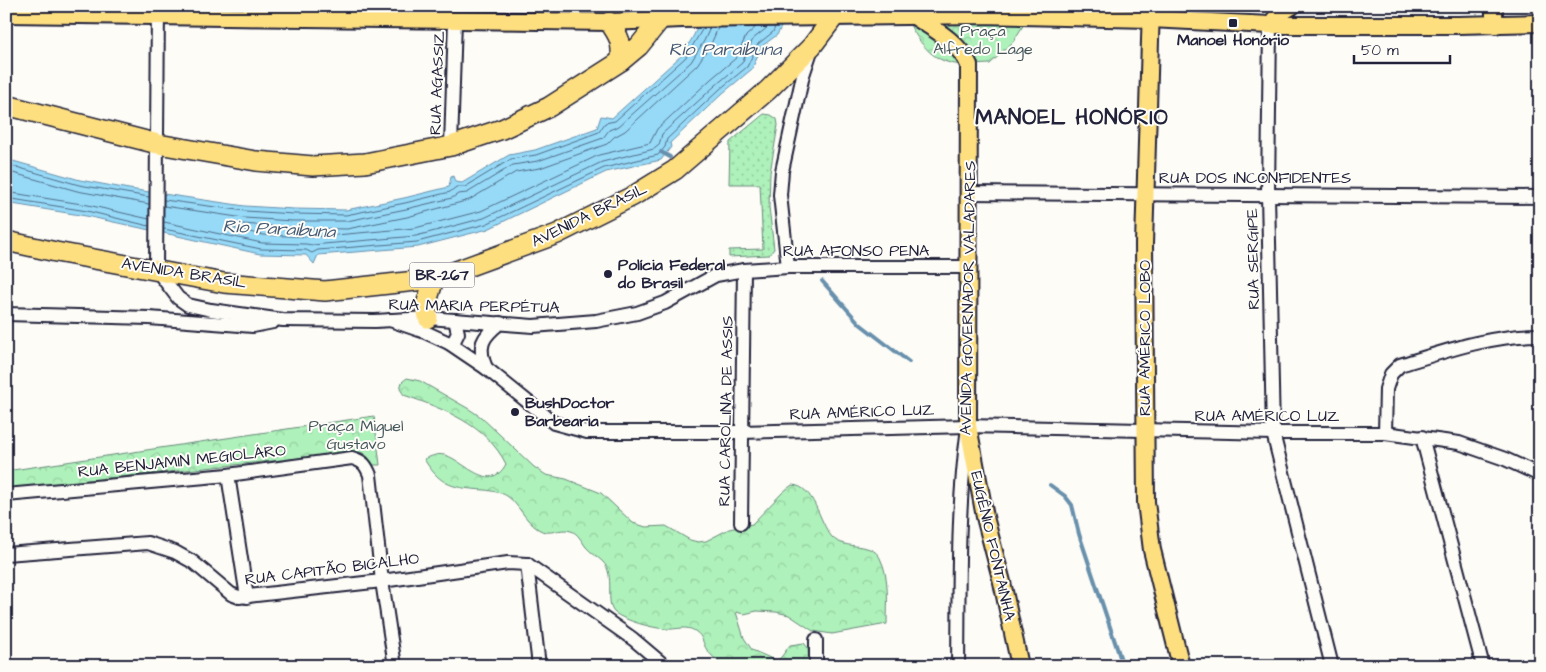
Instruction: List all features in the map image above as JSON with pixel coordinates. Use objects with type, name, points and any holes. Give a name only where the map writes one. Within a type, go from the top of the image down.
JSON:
[{"type":"highway","name":"AVENIDA BRASIL","points":[[6,241],[56,252],[156,261],[224,283],[325,291],[434,278],[557,234],[633,196],[676,170],[768,90],[812,46],[836,12]]},
{"type":"highway","points":[[6,105],[158,149],[313,166],[366,164],[451,146],[502,129],[549,107],[620,62],[671,15]]},
{"type":"highway","points":[[609,22],[618,34],[622,46],[620,62]]},
{"type":"highway","points":[[428,318],[426,305],[434,278]]},
{"type":"main road","points":[[1270,25],[1279,14],[1292,6]]},
{"type":"main road","points":[[1494,6],[1496,25]]},
{"type":"main road","points":[[6,14],[158,11],[455,20],[609,22],[671,15],[805,17],[836,12],[914,16],[1151,13],[1270,25],[1496,25],[1540,23]]},
{"type":"main road","name":"RUA AMÉRICO LOBO","points":[[1151,13],[1144,244],[1146,502],[1152,550],[1181,666]]},
{"type":"main road","name":"AVENIDA GOVERNADOR VALADARES","points":[[914,16],[961,50],[969,65],[968,426]]},
{"type":"main road","name":"EUGÊNIO FONTAINHA","points":[[968,426],[985,517],[1002,582],[1020,666]]},
{"type":"street","points":[[156,261],[158,11]]},
{"type":"street","name":"RUA AGASSIZ","points":[[451,146],[455,20]]},
{"type":"street","name":"RUA SERGIPE","points":[[1270,25],[1268,194],[1273,433],[1332,666]]},
{"type":"street","points":[[788,267],[780,195],[782,171],[803,75],[812,46]]},
{"type":"street","name":"RUA DOS INCONFIDENTES","points":[[969,193],[1540,197]]},
{"type":"street","name":"RUA MARIA PERPÉTUA","points":[[156,261],[178,298],[188,305],[211,310],[283,320],[428,318],[533,326],[596,321],[637,313],[665,303],[716,275],[744,270]]},
{"type":"street","name":"RUA AFONSO PENA","points":[[744,270],[788,267],[969,267]]},
{"type":"street","name":"RUA CAROLINA DE ASSIS","points":[[740,523],[744,270]]},
{"type":"street","name":"RUA MARIA PERPÉTUA","points":[[6,314],[149,318],[253,326],[283,320]]},
{"type":"street","name":"RUA AMÉRICO LUZ","points":[[390,320],[449,343],[486,368],[554,423],[587,432],[741,432],[968,426],[1273,433],[1386,432],[1459,443],[1505,459],[1540,475]]},
{"type":"street","points":[[449,343],[454,341],[458,333],[455,320]]},
{"type":"street","points":[[486,368],[482,360],[481,345],[487,334],[500,323]]},
{"type":"street","points":[[1386,432],[1386,389],[1391,374],[1400,364],[1477,342],[1522,335],[1540,335]]},
{"type":"street","name":"AVENIDA GOVERNADOR VALADARES","points":[[958,666],[960,521],[968,426]]},
{"type":"street","points":[[1422,437],[1483,666]]},
{"type":"street","name":"RUA BENJAMIN MEGIOLÁRO","points":[[6,495],[228,476],[352,458],[360,460],[370,475],[382,582]]},
{"type":"street","points":[[228,476],[247,596]]},
{"type":"street","name":"RUA CAPITÃO BICALHO","points":[[6,554],[148,543],[175,552],[193,562],[231,594],[239,597],[382,582],[508,563],[527,564]]},
{"type":"street","points":[[527,564],[538,666]]},
{"type":"street","points":[[527,564],[633,639],[665,666]]},
{"type":"street","points":[[382,582],[395,666]]},
{"type":"street","points":[[816,640],[816,666]]},
{"type":"green space","name":"Praça Alfredo Lage","points":[[917,17],[1024,24],[1013,42],[990,64],[970,65]]},
{"type":"green space","name":"Praça Alfredo Lage","points":[[910,25],[925,25],[967,65],[939,59],[920,41]]},
{"type":"green space","points":[[764,114],[771,115],[777,119],[778,125],[770,173],[769,207],[774,249],[769,255],[729,257],[729,250],[763,249],[760,184],[729,184],[730,142]]},
{"type":"green space","points":[[407,378],[420,381],[481,417],[534,467],[546,475],[566,479],[601,493],[633,523],[646,527],[666,526],[690,540],[706,541],[729,529],[752,524],[792,485],[800,487],[811,498],[832,537],[844,544],[871,550],[880,558],[887,582],[887,624],[832,634],[813,631],[789,615],[776,612],[757,611],[744,614],[736,612],[744,638],[752,650],[777,661],[790,645],[804,643],[808,648],[809,666],[724,666],[710,654],[700,636],[692,629],[654,627],[620,616],[615,613],[610,603],[610,581],[607,568],[576,534],[567,530],[542,531],[533,526],[515,503],[505,495],[457,487],[443,481],[436,475],[424,459],[436,455],[444,455],[475,473],[492,477],[499,473],[506,464],[487,438],[475,428],[448,412],[404,395],[400,389],[402,382]]},
{"type":"green space","name":"Praça Miguel Gustavo","points":[[374,416],[380,465],[372,465],[363,453],[357,452],[6,489],[6,471]]},
{"type":"water","name":"Rio Paraibuna","points":[[706,6],[792,6],[777,35],[762,46],[752,69],[723,93],[670,143],[671,147],[661,160],[606,172],[488,229],[418,247],[318,255],[314,264],[306,255],[260,254],[86,216],[6,203],[6,159],[80,180],[245,206],[346,210],[449,187],[451,177],[453,176],[455,182],[462,183],[509,155],[535,150],[597,128],[601,116],[612,118],[683,54],[694,35]]},
{"type":"waterway","points":[[661,152],[670,157]]},
{"type":"waterway","points":[[822,281],[860,324],[909,362]]},
{"type":"waterway","points":[[1050,485],[1065,496],[1072,505],[1079,534],[1123,666]]},
{"type":"place","name":"Manoel Honório","points":[[1233,23]]},
{"type":"place","name":"Polícia Federal do Brasil","points":[[608,274]]},
{"type":"place","name":"BushDoctor Barbearia","points":[[515,412]]},
{"type":"district","name":"MANOEL HONÓRIO","points":[[1072,117]]}]
